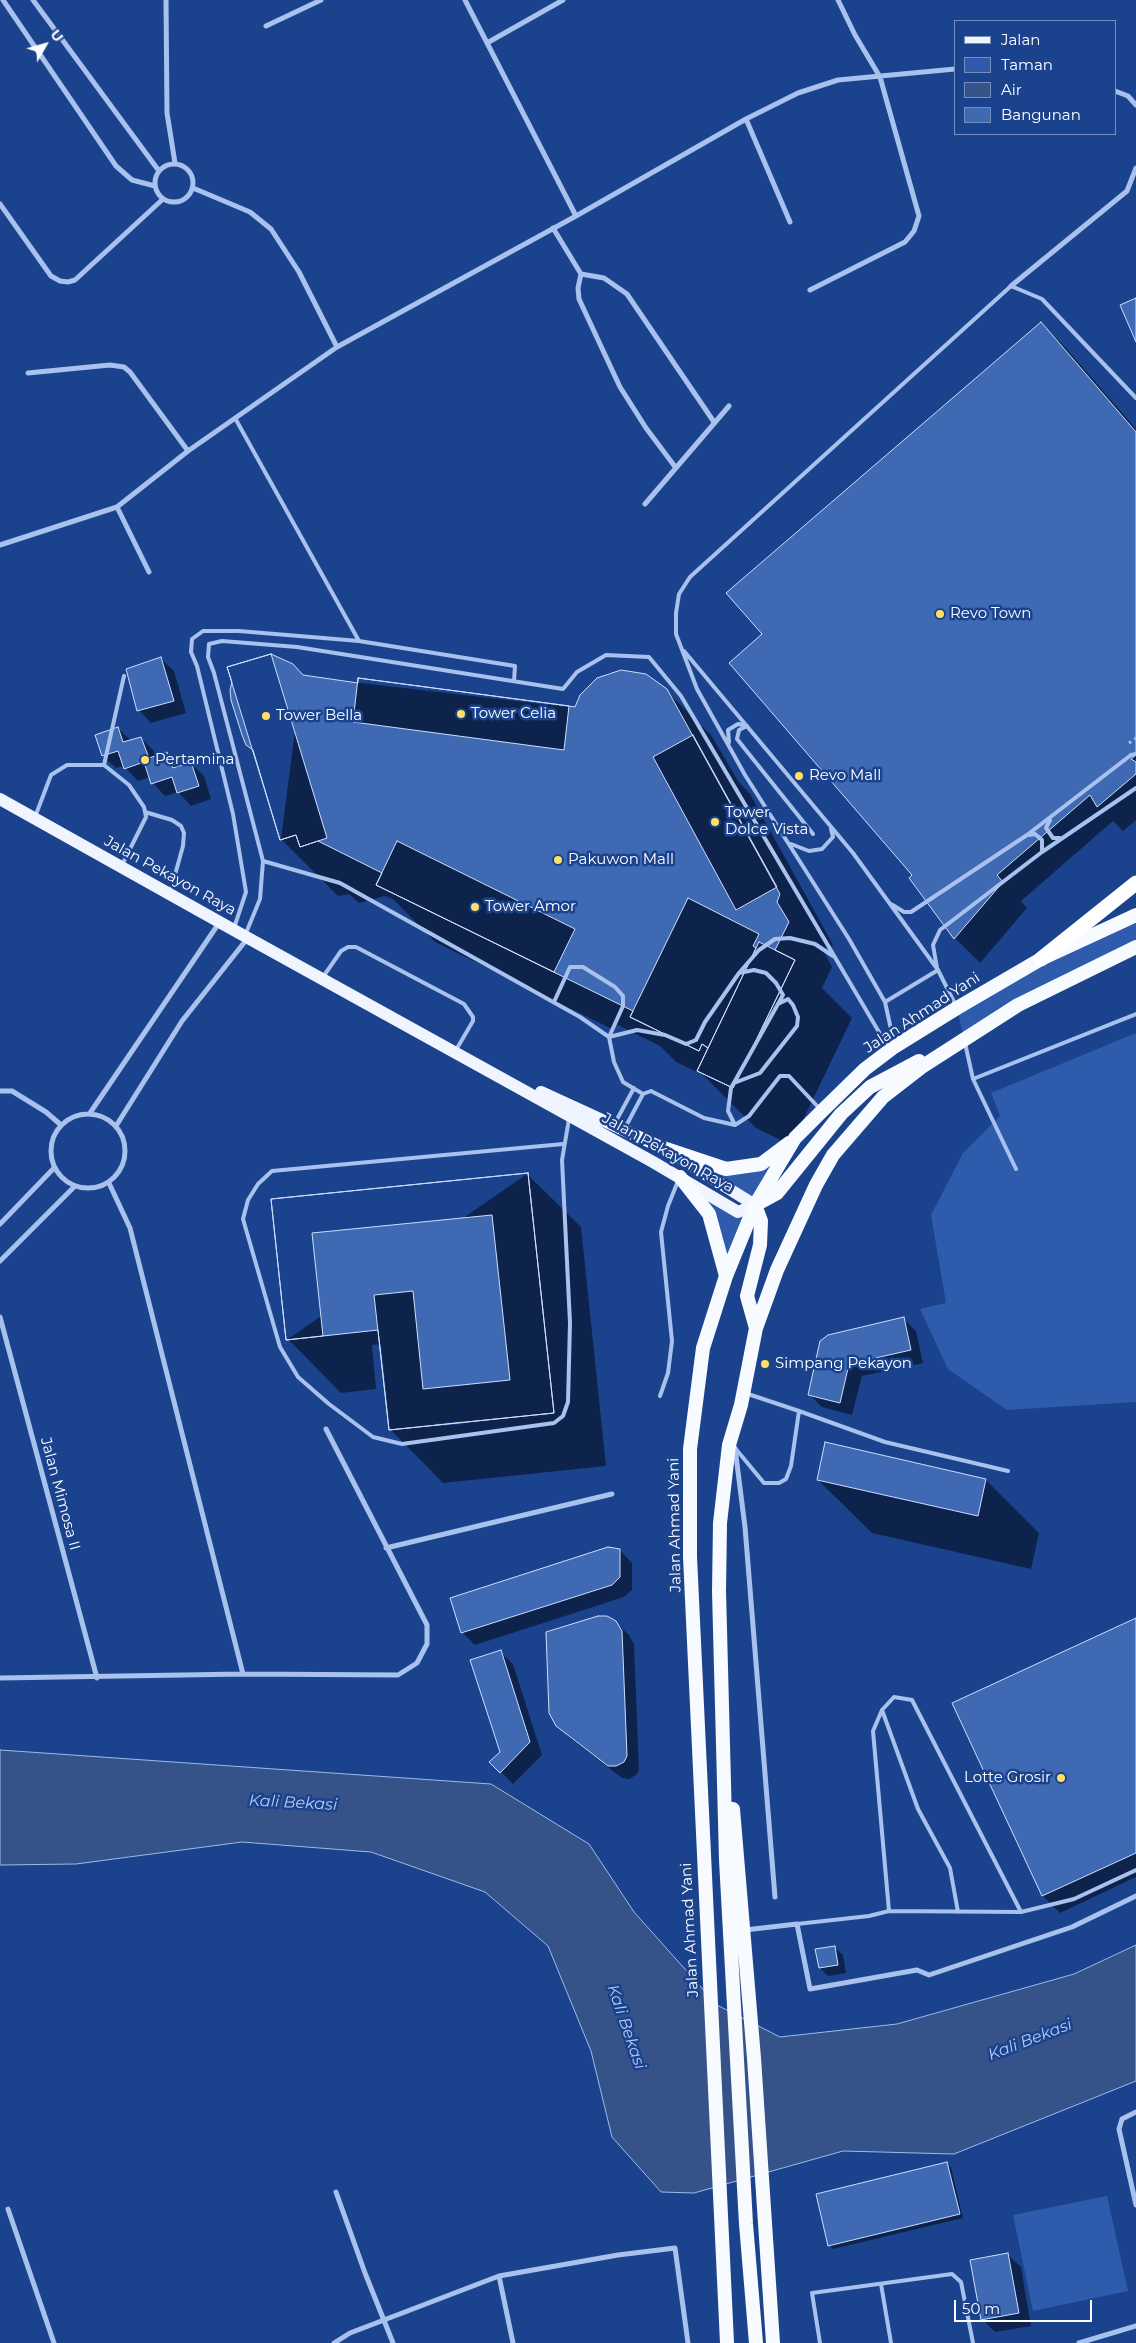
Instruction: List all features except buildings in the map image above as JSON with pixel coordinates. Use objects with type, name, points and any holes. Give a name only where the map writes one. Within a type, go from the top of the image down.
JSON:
[{"type":"highway","points":[[1041,959],[1136,883]]},
{"type":"highway","name":"Jalan Ahmad Yani","points":[[727,2343],[708,1977],[690,1557],[690,1449],[703,1348],[726,1276],[755,1205],[795,1138],[822,1111],[865,1070],[892,1049],[957,1008],[1041,959],[1136,915]]},
{"type":"highway","points":[[773,2343],[748,1982],[732,1797],[725,1600],[735,1448],[742,1398],[756,1328],[797,1222],[833,1155],[883,1097],[923,1066],[1018,1005],[1136,947]]},
{"type":"highway","points":[[756,1328],[747,1296],[760,1246],[762,1221],[755,1205],[777,1193],[841,1114],[870,1087],[964,1039]]},
{"type":"highway","points":[[663,1148],[726,1169],[761,1164],[795,1138]]},
{"type":"highway","points":[[680,1177],[709,1214],[726,1276]]},
{"type":"highway","points":[[742,1398],[729,1444],[720,1524],[718,1592],[723,1788],[746,2224],[756,2343]]},
{"type":"main road","name":"Jalan Pekayon Raya","points":[[0,799],[233,930],[455,1051],[663,1148],[755,1205]]},
{"type":"main road","name":"Jalan Pekayon Raya","points":[[323,979],[680,1177],[738,1212],[755,1205]]},
{"type":"street","points":[[3,0],[116,166],[132,180],[155,186]]},
{"type":"street","points":[[33,0],[159,171]]},
{"type":"street","points":[[166,0],[167,113],[175,163]]},
{"type":"street","points":[[266,26],[321,0]]},
{"type":"street","points":[[465,0],[576,216]]},
{"type":"street","points":[[487,43],[563,0]]},
{"type":"street","points":[[810,290],[905,242],[914,231],[919,216],[880,77],[855,35],[838,0]]},
{"type":"street","points":[[0,545],[117,507],[188,451],[337,347],[576,216],[746,119],[798,93],[838,80],[954,69]]},
{"type":"street","points":[[1116,91],[1128,96],[1136,105]]},
{"type":"street","points":[[746,119],[790,222]]},
{"type":"street","points":[[175,163],[186,168],[191,173],[194,188],[184,200],[177,203],[162,199],[155,186],[159,171],[164,166],[175,163]]},
{"type":"street","points":[[1011,286],[1127,192],[1136,168]]},
{"type":"street","points":[[194,188],[250,212],[271,229],[300,272],[337,347]]},
{"type":"street","points":[[0,204],[51,276],[60,281],[68,282],[75,280],[162,199]]},
{"type":"street","points":[[553,228],[581,274],[578,288],[579,299],[620,387],[646,428],[676,468]]},
{"type":"street","points":[[581,274],[604,278],[627,294],[714,422]]},
{"type":"street","points":[[28,373],[110,365],[124,367],[130,372],[188,451]]},
{"type":"street","points":[[645,504],[729,406]]},
{"type":"street","points":[[117,507],[150,572]]},
{"type":"street","points":[[90,1113],[220,922]]},
{"type":"street","points":[[116,1126],[182,1021],[246,937]]},
{"type":"street","points":[[0,1091],[12,1092],[46,1112],[61,1125]]},
{"type":"street","points":[[90,1113],[104,1117],[116,1126],[124,1140],[126,1156],[120,1171],[109,1183],[98,1187],[74,1186],[54,1168],[50,1153],[53,1137],[61,1125],[74,1116],[90,1113]]},
{"type":"street","points":[[0,1224],[54,1168]]},
{"type":"street","points":[[109,1183],[130,1228],[243,1674]]},
{"type":"street","points":[[0,1261],[74,1186]]},
{"type":"street","name":"Jalan Mimosa II","points":[[0,1316],[97,1678]]},
{"type":"street","points":[[0,1678],[97,1678],[243,1674],[398,1675],[417,1663],[427,1644],[426,1625],[326,1430]]},
{"type":"street","points":[[735,1448],[746,1537],[775,1897]]},
{"type":"street","points":[[386,1548],[612,1494]]},
{"type":"street","points":[[743,1931],[797,1924],[810,1989],[917,1970],[929,1975],[1072,1927],[1136,1896]]},
{"type":"street","points":[[1136,2112],[1122,2119],[1119,2129],[1136,2205]]},
{"type":"street","points":[[336,2192],[393,2343]]},
{"type":"street","points":[[8,2209],[54,2343]]},
{"type":"street","points":[[334,2343],[350,2333],[499,2276],[618,2255],[675,2248],[688,2343]]},
{"type":"street","points":[[499,2276],[512,2343]]},
{"type":"street","points":[[1079,2343],[1136,2326]]},
{"type":"lane","points":[[892,1049],[885,1002],[850,939],[731,749],[697,689],[676,634],[676,613],[679,594],[690,577],[1011,286],[1042,299],[1136,398]]},
{"type":"lane","points":[[235,418],[359,641]]},
{"type":"lane","points":[[233,930],[246,892],[244,874],[234,814],[197,666],[191,652],[192,639],[203,631],[239,631],[359,641],[515,666],[514,681]]},
{"type":"lane","points":[[246,937],[260,899],[263,860],[214,673],[208,657],[209,644],[222,641],[297,647],[563,689],[577,672],[606,655],[649,657],[681,696],[835,958],[892,1049]]},
{"type":"lane","points":[[682,649],[853,853],[938,970],[957,1008]]},
{"type":"lane","points":[[104,765],[124,676]]},
{"type":"lane","points":[[731,749],[728,730],[738,724],[747,726]]},
{"type":"lane","points":[[747,726],[739,730],[737,739],[813,834]]},
{"type":"lane","points":[[889,903],[904,912],[911,912],[1027,836],[1136,754]]},
{"type":"lane","points":[[35,818],[51,775],[67,765],[104,765],[129,785],[141,800],[146,817],[121,867]]},
{"type":"lane","points":[[938,970],[933,945],[940,930],[1042,852],[1136,788]]},
{"type":"lane","points":[[145,812],[172,820],[180,826],[184,833],[183,846],[169,894]]},
{"type":"lane","points":[[1056,813],[1048,822],[1046,828],[1053,838],[1058,839],[1066,835]]},
{"type":"lane","points":[[790,844],[809,851],[822,849],[833,837],[826,820]]},
{"type":"lane","points":[[1027,836],[1035,834],[1042,840],[1042,852]]},
{"type":"lane","points":[[263,860],[340,883],[554,1002],[609,1037],[637,1030],[665,1035],[686,1044],[696,1040],[705,1022],[739,973],[759,950],[775,939],[790,938],[815,944],[835,958]]},
{"type":"lane","points":[[323,979],[341,951],[348,947],[356,947],[464,1004],[473,1021],[455,1051]]},
{"type":"lane","points":[[554,1002],[570,966],[583,967],[600,977],[623,996],[623,1006],[609,1037],[614,1062],[623,1082],[643,1094]]},
{"type":"lane","points":[[735,1125],[728,1111],[728,1100],[734,1083],[783,995],[776,982],[766,973],[754,970],[739,973]]},
{"type":"lane","points":[[885,1002],[938,970]]},
{"type":"lane","points":[[734,1083],[760,1074],[797,1026],[798,1017],[788,999],[778,1004]]},
{"type":"lane","points":[[973,1079],[1136,1014]]},
{"type":"lane","points":[[964,1039],[973,1079],[1016,1169]]},
{"type":"lane","points":[[619,1127],[643,1094],[651,1091],[704,1118],[735,1125],[750,1116],[780,1076],[788,1076],[822,1111]]},
{"type":"lane","points":[[619,1127],[634,1088]]},
{"type":"lane","points":[[563,1144],[272,1171],[258,1184],[248,1200],[243,1219],[280,1347],[298,1377],[329,1404],[373,1436],[402,1444],[554,1423],[563,1416],[568,1402],[570,1323],[562,1160],[563,1144],[570,1117]]},
{"type":"lane","points":[[660,1396],[668,1373],[672,1341],[661,1232],[668,1206],[680,1177]]},
{"type":"lane","points":[[742,1398],[799,1411],[885,1442],[1008,1471]]},
{"type":"lane","points":[[735,1448],[764,1483],[779,1484],[786,1479],[791,1466],[799,1411]]},
{"type":"lane","points":[[890,1911],[874,1731],[882,1710],[894,1697],[912,1700],[1021,1912]]},
{"type":"lane","points":[[882,1710],[918,1809],[950,1868],[958,1912]]},
{"type":"lane","points":[[797,1924],[869,1916],[890,1911],[1021,1912],[1074,1899],[1136,1870]]},
{"type":"lane","points":[[820,2343],[812,2293],[952,2274],[961,2282],[973,2343]]},
{"type":"lane","points":[[881,2284],[891,2343]]},
{"type":"green space","points":[[1136,915],[1136,947],[964,1039],[957,1008]]},
{"type":"green space","points":[[1136,1033],[1136,1402],[1007,1410],[948,1369],[920,1309],[946,1303],[931,1215],[963,1153],[1000,1116],[991,1093]]},
{"type":"green space","points":[[795,1138],[726,1276],[709,1214],[680,1177],[738,1212],[754,1206],[663,1148],[726,1169],[761,1164]]},
{"type":"green space","points":[[1107,2196],[1128,2291],[1033,2311],[1013,2215]]},
{"type":"water","name":"Kali Bekasi","points":[[0,1750],[491,1784],[589,1844],[634,1912],[717,2005],[780,2037],[897,2024],[1074,1974],[1136,1945],[1136,2081],[954,2154],[843,2151],[694,2193],[661,2192],[612,2137],[591,2051],[548,1946],[485,1892],[371,1852],[242,1842],[76,1864],[0,1865]]},
{"type":"place","name":"Revo Town","points":[[940,614]]},
{"type":"place","name":"Tower Celia","points":[[461,714]]},
{"type":"place","name":"Tower Bella","points":[[266,716]]},
{"type":"place","name":"Pertamina","points":[[145,760]]},
{"type":"place","name":"Revo Mall","points":[[799,776]]},
{"type":"place","name":"Tower Dolce Vista","points":[[715,822]]},
{"type":"place","name":"Pakuwon Mall","points":[[558,860]]},
{"type":"place","name":"Tower Amor","points":[[475,907]]},
{"type":"place","name":"Simpang Pekayon","points":[[765,1364]]},
{"type":"place","name":"Lotte Grosir","points":[[1061,1778]]}]
